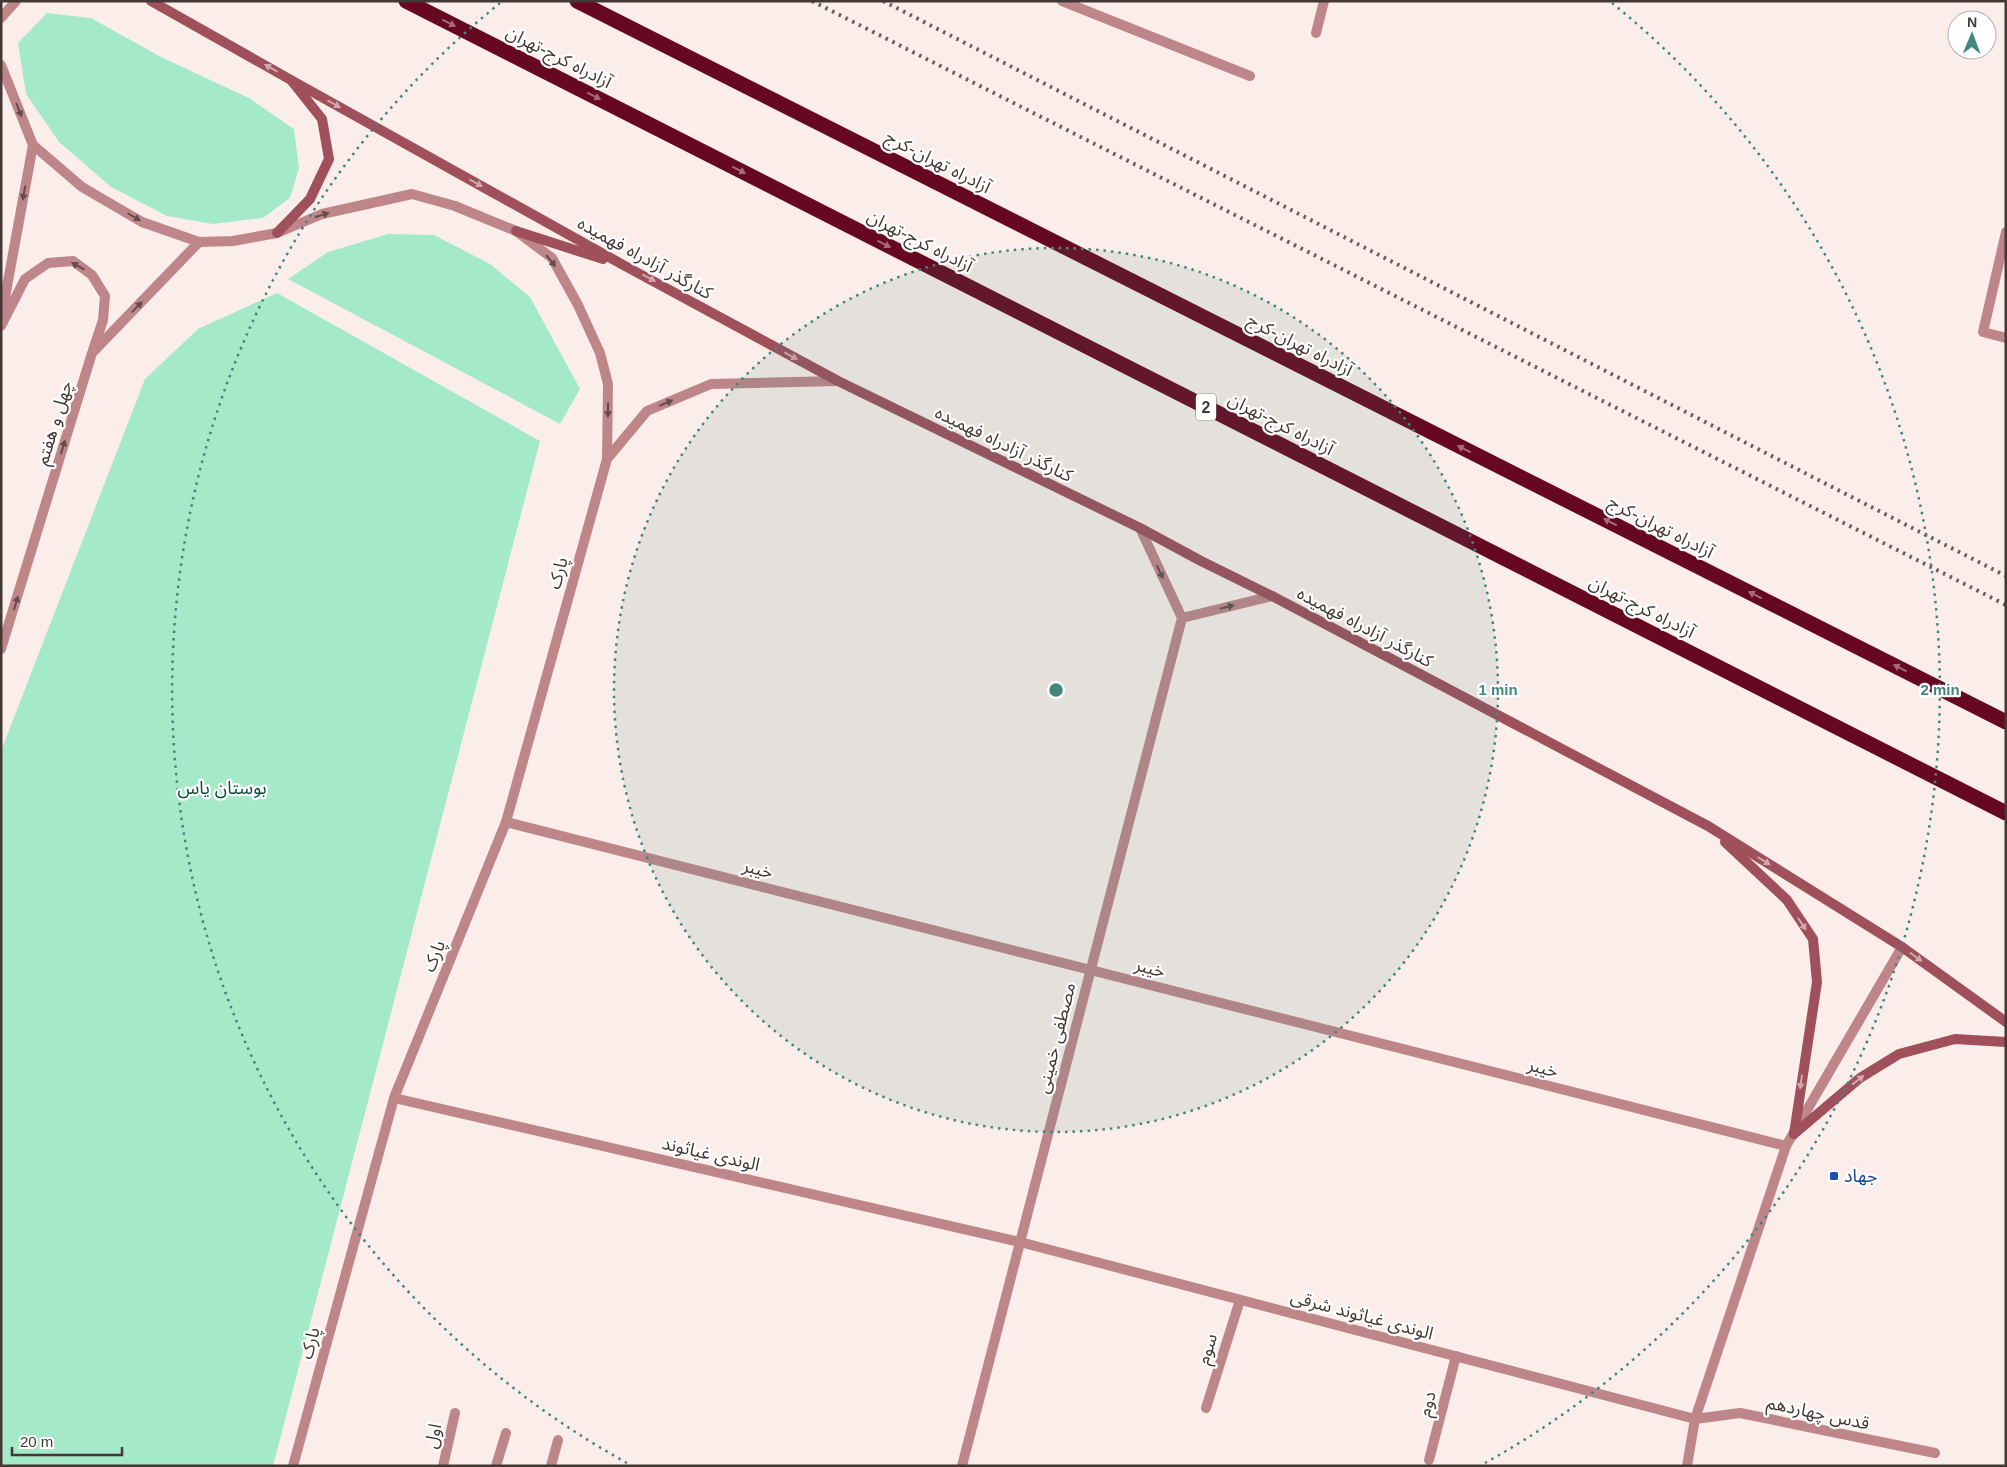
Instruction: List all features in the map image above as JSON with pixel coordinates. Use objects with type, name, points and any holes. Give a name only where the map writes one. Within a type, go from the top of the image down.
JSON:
[{"type":"highway","name":"آزادراه کرج-تهران","points":[[406,1],[2006,813]]},
{"type":"highway","name":"آزادراه تهران-کرج","points":[[577,1],[2006,722]]},
{"type":"main road","name":"کنارگذر آزادراه فهمیده","points":[[150,1],[625,266],[838,381],[1140,528],[1708,826]]},
{"type":"main road","points":[[276,233],[310,199],[329,159],[322,118],[291,80]]},
{"type":"main road","points":[[516,231],[625,266]]},
{"type":"main road","points":[[1708,826],[1902,946],[2006,1022]]},
{"type":"main road","points":[[1708,826],[1787,900],[1813,940],[1817,982],[1794,1134]]},
{"type":"main road","points":[[1794,1134],[1860,1078],[1899,1054],[1955,1040],[2006,1042]]},
{"type":"street","points":[[1,18],[16,1]]},
{"type":"street","points":[[1062,1],[1250,76]]},
{"type":"street","points":[[1316,34],[1324,1]]},
{"type":"street","points":[[1,65],[32,145],[82,187],[142,222],[199,242],[233,241],[276,233],[322,214],[412,194],[454,206],[516,231],[552,258],[578,305],[600,353],[608,384],[607,459]]},
{"type":"street","points":[[1,319],[32,145]]},
{"type":"street","points":[[2006,232],[1983,332],[2006,338]]},
{"type":"street","name":"چهل و هفتم","points":[[1,649],[92,353],[199,242]]},
{"type":"street","points":[[1,326],[25,279],[48,263],[73,261],[92,275],[105,296],[103,320],[92,353]]},
{"type":"street","points":[[607,459],[647,411],[711,384],[838,381]]},
{"type":"street","name":"پارک","points":[[293,1466],[394,1098],[506,822],[607,459]]},
{"type":"street","points":[[1140,528],[1182,618],[1272,596]]},
{"type":"street","name":"مصطفی خمینی","points":[[962,1466],[1182,618]]},
{"type":"street","name":"خیبر","points":[[506,822],[1786,1146]]},
{"type":"street","points":[[1687,1466],[1695,1420],[1786,1146],[1902,946]]},
{"type":"street","name":"الوندی غیاثوند","points":[[394,1098],[1020,1242]]},
{"type":"street","name":"الوندی غیاثوند شرقی","points":[[1020,1242],[1695,1420]]},
{"type":"street","name":"سوم","points":[[1206,1408],[1240,1300]]},
{"type":"street","name":"دوم","points":[[1429,1460],[1456,1356]]},
{"type":"street","name":"اول","points":[[444,1466],[455,1413]]},
{"type":"street","name":"قدس چهاردهم","points":[[1695,1420],[1740,1413],[1935,1453]]},
{"type":"street","points":[[496,1466],[506,1433]]},
{"type":"street","points":[[551,1466],[558,1440]]},
{"type":"green space","points":[[47,13],[91,18],[161,57],[249,98],[294,129],[299,168],[290,198],[263,218],[213,224],[167,216],[111,187],[59,142],[26,94],[18,43]]},
{"type":"green space","points":[[388,234],[434,235],[490,264],[530,297],[580,389],[560,424],[288,279],[328,252]]},
{"type":"green space","name":"بوستان یاس","points":[[277,293],[540,441],[273,1466],[1,1466],[1,751],[145,379],[198,329]]},
{"type":"railway","points":[[812,1],[2006,605]]},
{"type":"railway","points":[[883,1],[2006,576]]},
{"type":"place","name":"جهاد","points":[[1834,1176]]}]
